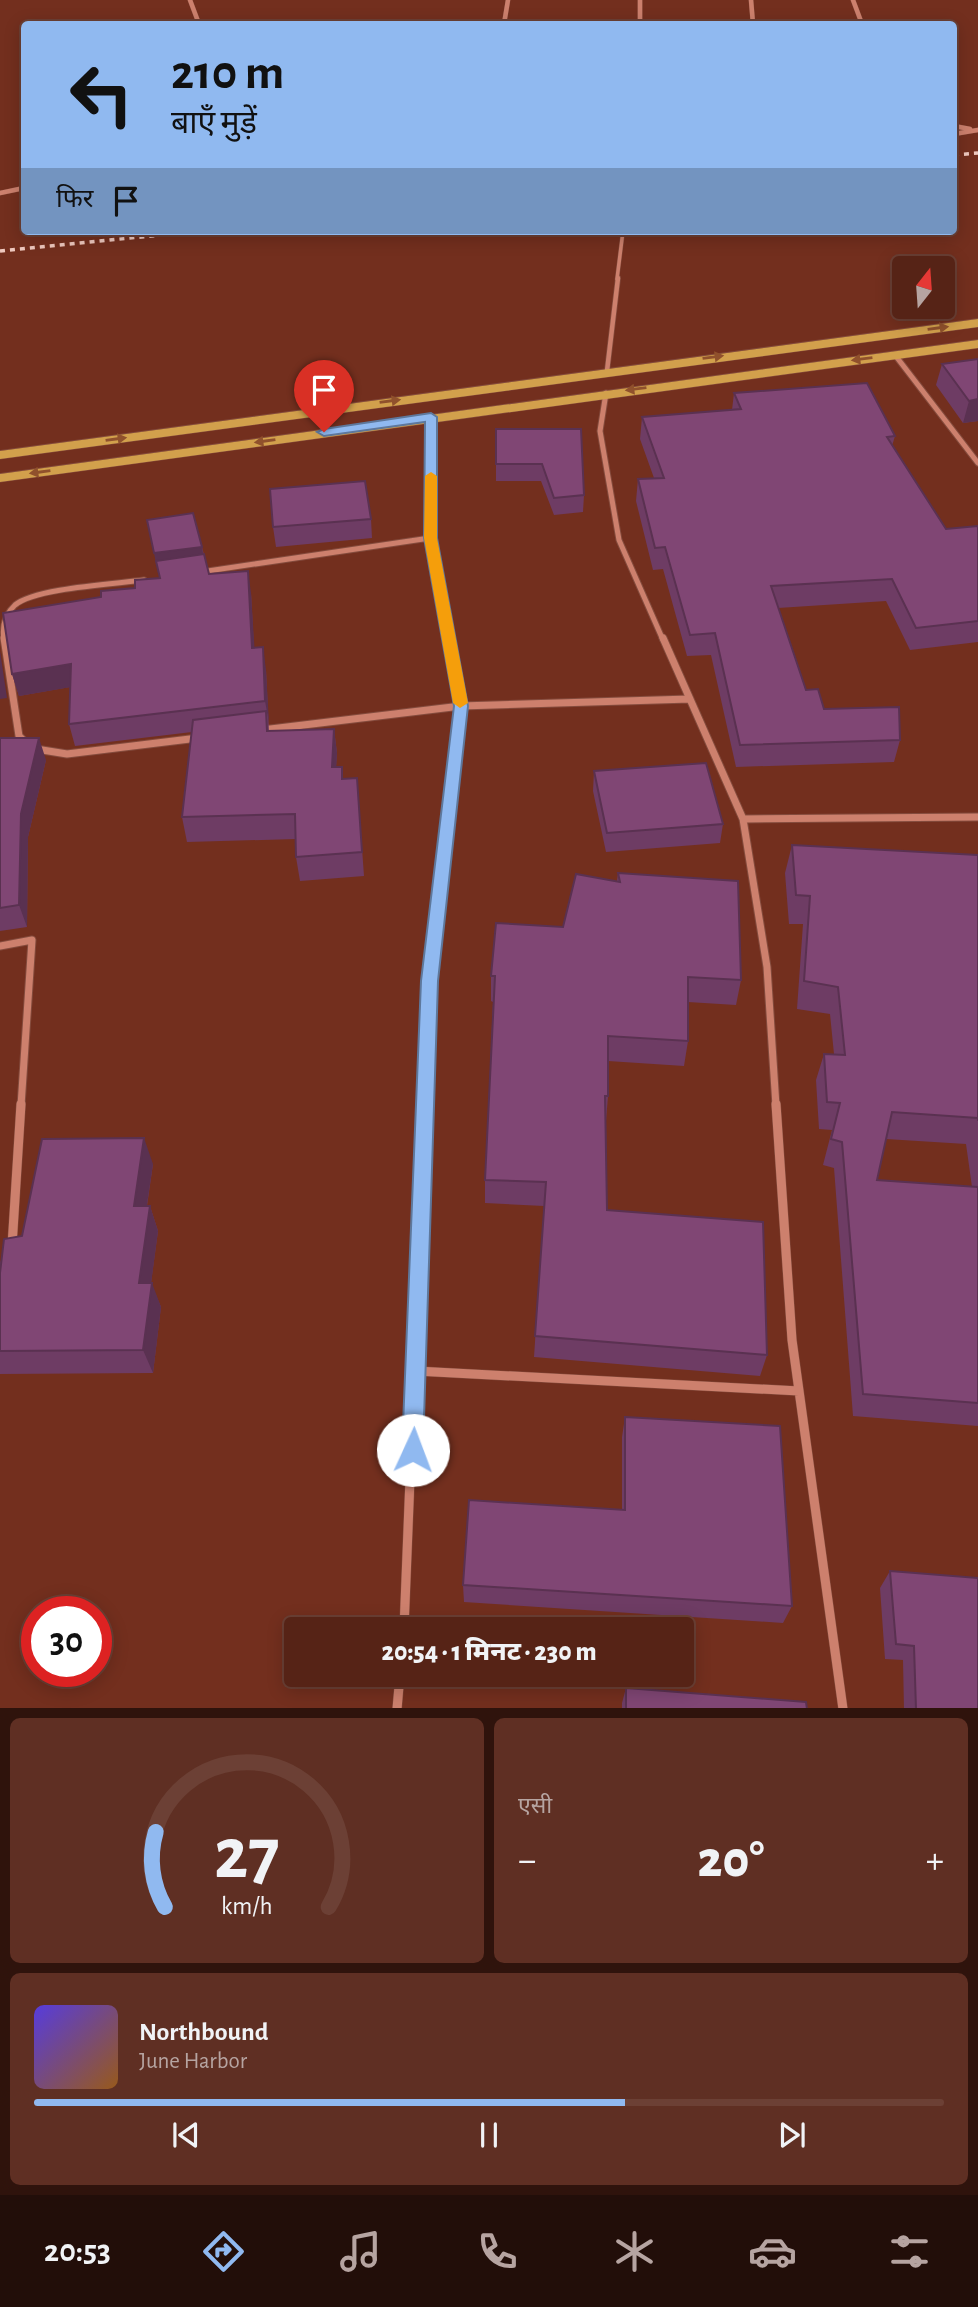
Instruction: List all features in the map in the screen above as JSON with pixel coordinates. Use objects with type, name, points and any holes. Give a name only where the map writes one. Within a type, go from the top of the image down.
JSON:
[{"type":"main road","points":[[0,455],[978,323]]},
{"type":"main road","points":[[0,478],[978,344]]},
{"type":"street","points":[[190,0],[198,21]]},
{"type":"street","points":[[505,21],[509,0]]},
{"type":"street","points":[[639,21],[640,0]]},
{"type":"street","points":[[751,0],[753,21]]},
{"type":"street","points":[[853,0],[861,21]]},
{"type":"street","points":[[957,126],[978,130]]},
{"type":"street","points":[[957,134],[978,130]]},
{"type":"street","points":[[0,193],[21,189]]},
{"type":"street","points":[[895,355],[978,463]]},
{"type":"street","points":[[606,393],[600,431],[619,540],[743,819],[767,967],[791,1326],[843,1708]]},
{"type":"street","points":[[405,1617],[430,981],[461,706],[430,538],[431,417]]},
{"type":"street","points":[[198,572],[430,538]]},
{"type":"street","points":[[157,578],[34,597],[17,603],[8,613],[2,626],[19,736],[31,747],[67,754],[206,737]]},
{"type":"street","points":[[260,730],[461,706],[690,699]]},
{"type":"street","points":[[743,819],[978,817]]},
{"type":"street","points":[[0,946],[33,940],[10,1262]]},
{"type":"street","points":[[416,1371],[799,1391]]},
{"type":"street","points":[[397,1708],[399,1687]]},
{"type":"lane","points":[[607,371],[623,235]]},
{"type":"building","points":[[978,359],[978,399],[969,401],[942,364]]},
{"type":"building","points":[[867,383],[895,436],[887,437],[946,529],[978,526],[978,621],[916,628],[892,579],[771,586],[806,690],[818,689],[824,709],[899,707],[900,740],[740,745],[715,633],[690,635],[665,547],[655,548],[638,479],[664,478],[642,417],[741,409],[734,393]]},
{"type":"building","points":[[496,429],[581,429],[584,495],[554,498],[542,464],[496,464]]},
{"type":"building","points":[[365,481],[371,519],[273,527],[270,489]]},
{"type":"building","points":[[193,513],[202,547],[154,553],[147,520]]},
{"type":"building","points":[[204,554],[209,574],[248,571],[252,648],[263,647],[265,701],[69,724],[71,664],[12,674],[3,613],[101,597],[101,591],[135,588],[135,580],[160,578],[156,561]]},
{"type":"building","points":[[266,711],[267,731],[334,729],[332,767],[342,767],[342,779],[357,778],[362,852],[296,857],[295,814],[182,817],[193,720]]},
{"type":"building","points":[[0,738],[39,738],[21,814],[19,905],[0,908]]},
{"type":"building","points":[[706,763],[723,824],[607,833],[594,771]]},
{"type":"building","points":[[792,845],[978,855],[978,1118],[892,1112],[877,1180],[978,1187],[978,1403],[863,1394],[842,1142],[831,1139],[840,1103],[827,1102],[824,1054],[845,1055],[838,987],[804,981],[810,896],[796,895]]},
{"type":"building","points":[[618,873],[738,881],[741,980],[688,977],[688,1041],[608,1036],[608,1096],[605,1096],[607,1210],[763,1222],[767,1355],[535,1336],[546,1182],[485,1180],[495,976],[491,976],[496,923],[563,927],[576,874],[620,882]]},
{"type":"building","points":[[144,1138],[134,1206],[150,1206],[139,1283],[152,1283],[143,1350],[0,1351],[0,1273],[4,1239],[22,1236],[42,1139]]},
{"type":"building","points":[[625,1417],[780,1426],[792,1606],[463,1585],[469,1500],[625,1510]]},
{"type":"building","points":[[890,1571],[978,1578],[978,1708],[916,1708],[914,1646],[896,1644]]},
{"type":"building","points":[[626,1688],[806,1702],[807,1708],[626,1708]]},
{"type":"railway","points":[[957,155],[978,153]]},
{"type":"railway","points":[[0,251],[161,235]]},
{"type":"slow traffic","points":[[431,476],[430,538],[460,703]]},
{"type":"route","points":[[324,432],[431,417],[430,538],[461,706],[430,981],[413,1450]]}]
